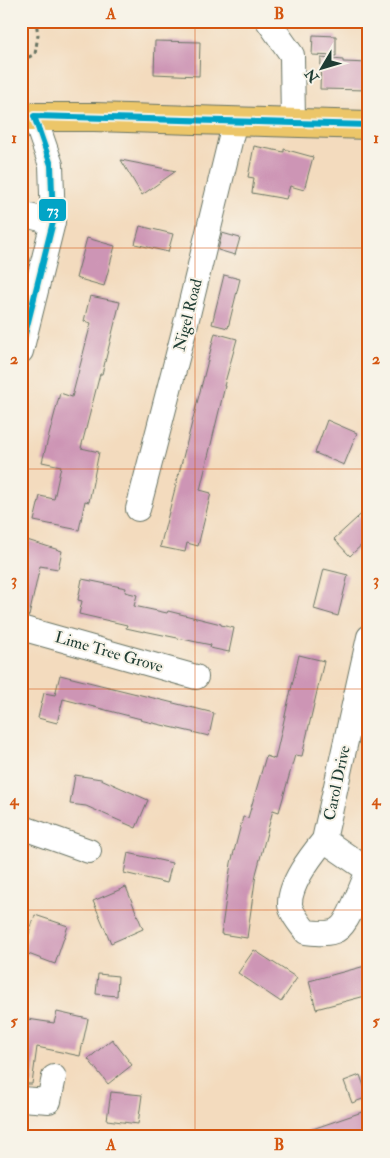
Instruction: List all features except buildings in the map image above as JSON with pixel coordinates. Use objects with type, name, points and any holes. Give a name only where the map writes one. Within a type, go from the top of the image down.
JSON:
[{"type":"main road","points":[[28,116],[369,125]]},
{"type":"street","points":[[268,21],[292,55],[293,122]]},
{"type":"street","points":[[21,351],[53,222],[51,164],[28,116]]},
{"type":"street","name":"Nigel Road","points":[[138,509],[235,121]]},
{"type":"street","points":[[21,214],[53,222]]},
{"type":"street","name":"Lime Tree Grove","points":[[21,628],[196,677]]},
{"type":"street","name":"Carol Drive","points":[[324,840],[369,637]]},
{"type":"street","points":[[21,827],[89,850]]},
{"type":"street","points":[[324,840],[368,871],[348,918],[337,930],[320,933],[306,932],[290,906],[292,889],[310,858],[324,840]]},
{"type":"street","points":[[21,1099],[49,1101],[54,1077]]},
{"type":"path","points":[[21,61],[35,54],[38,34],[36,21]]},
{"type":"transit line","name":"73","points":[[21,350],[53,222],[51,165],[34,116],[369,125]]}]
